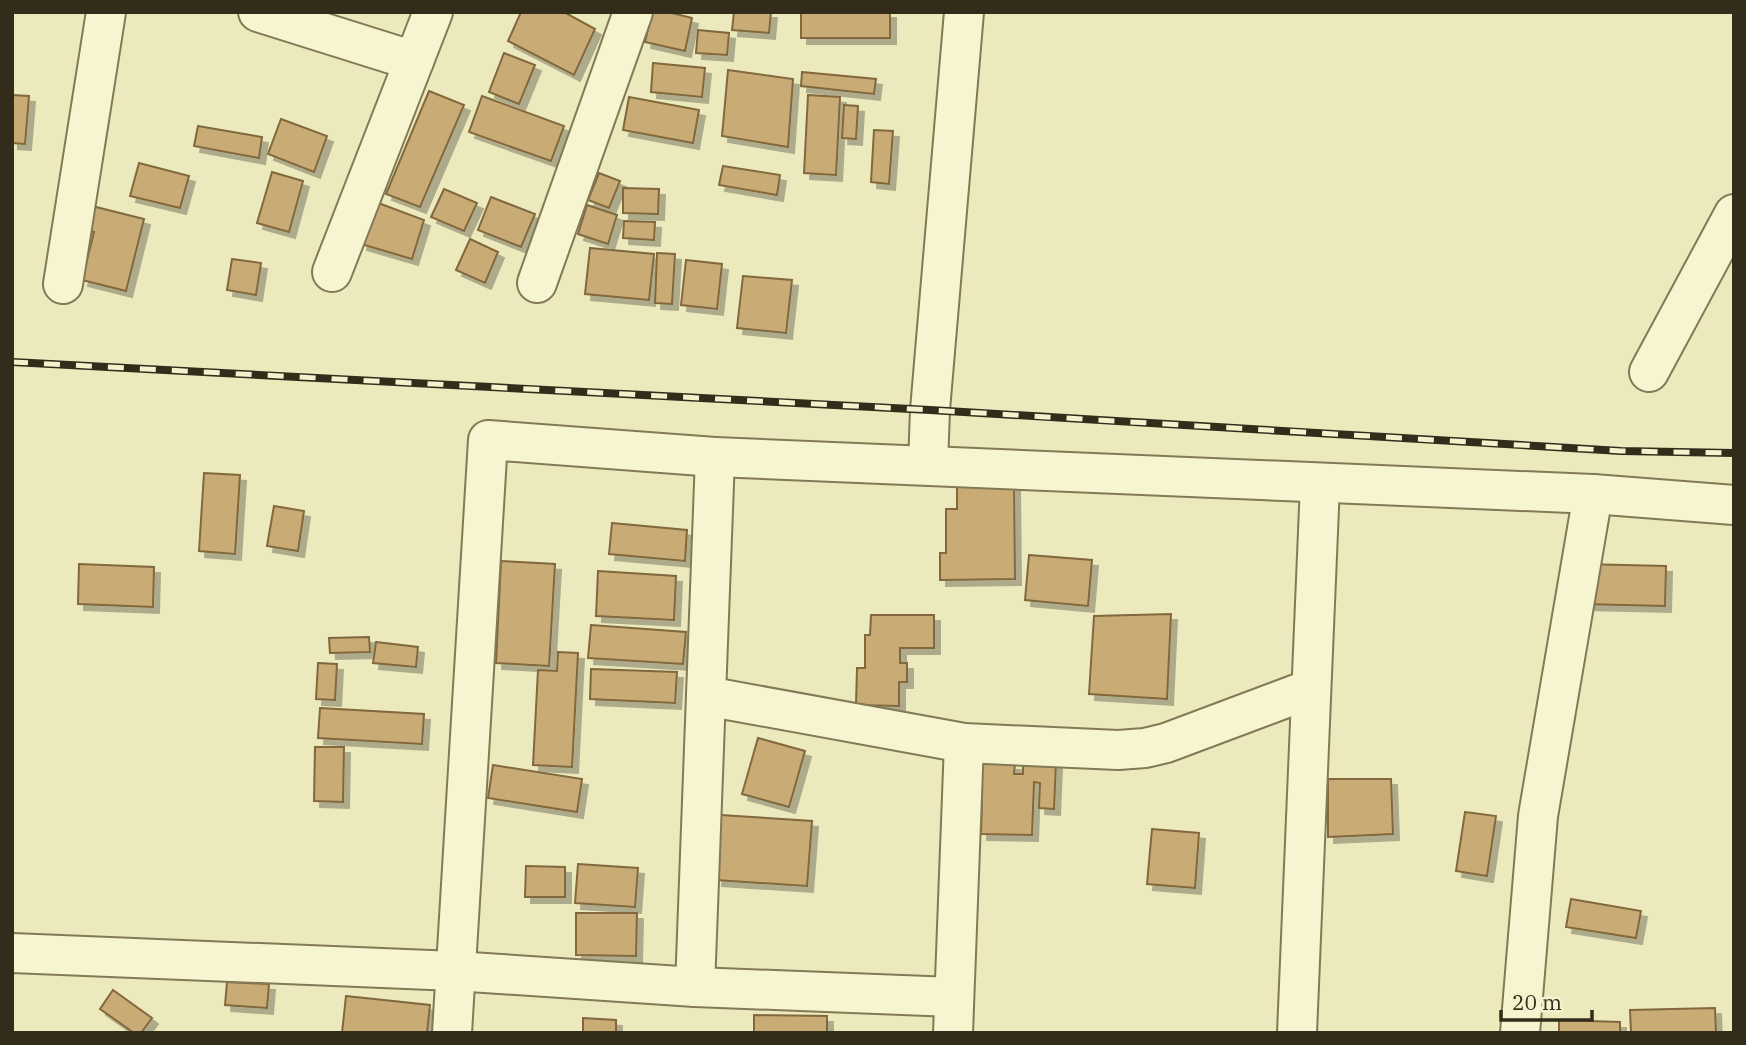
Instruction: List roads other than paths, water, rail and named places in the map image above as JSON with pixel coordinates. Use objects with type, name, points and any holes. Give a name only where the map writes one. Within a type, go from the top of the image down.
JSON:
[{"type":"street","points":[[63,284],[106,12]]},
{"type":"street","points":[[258,12],[414,61]]},
{"type":"street","points":[[332,272],[433,12]]},
{"type":"street","points":[[537,283],[633,12]]},
{"type":"street","points":[[928,465],[930,410],[964,12]]},
{"type":"street","points":[[1649,372],[1734,214]]},
{"type":"street","points":[[452,1033],[488,440],[715,457],[1593,494],[1734,505]]},
{"type":"street","points":[[695,987],[715,457]]},
{"type":"street","points":[[1297,1033],[1320,484]]},
{"type":"street","points":[[1520,1033],[1538,816],[1593,494]]},
{"type":"street","points":[[706,696],[964,743],[1118,750],[1166,743],[1310,689]]},
{"type":"street","points":[[12,953],[455,971],[695,987],[953,1015],[964,743]]},
{"type":"railway","points":[[12,362],[930,410],[1621,451],[1734,453]]}]
